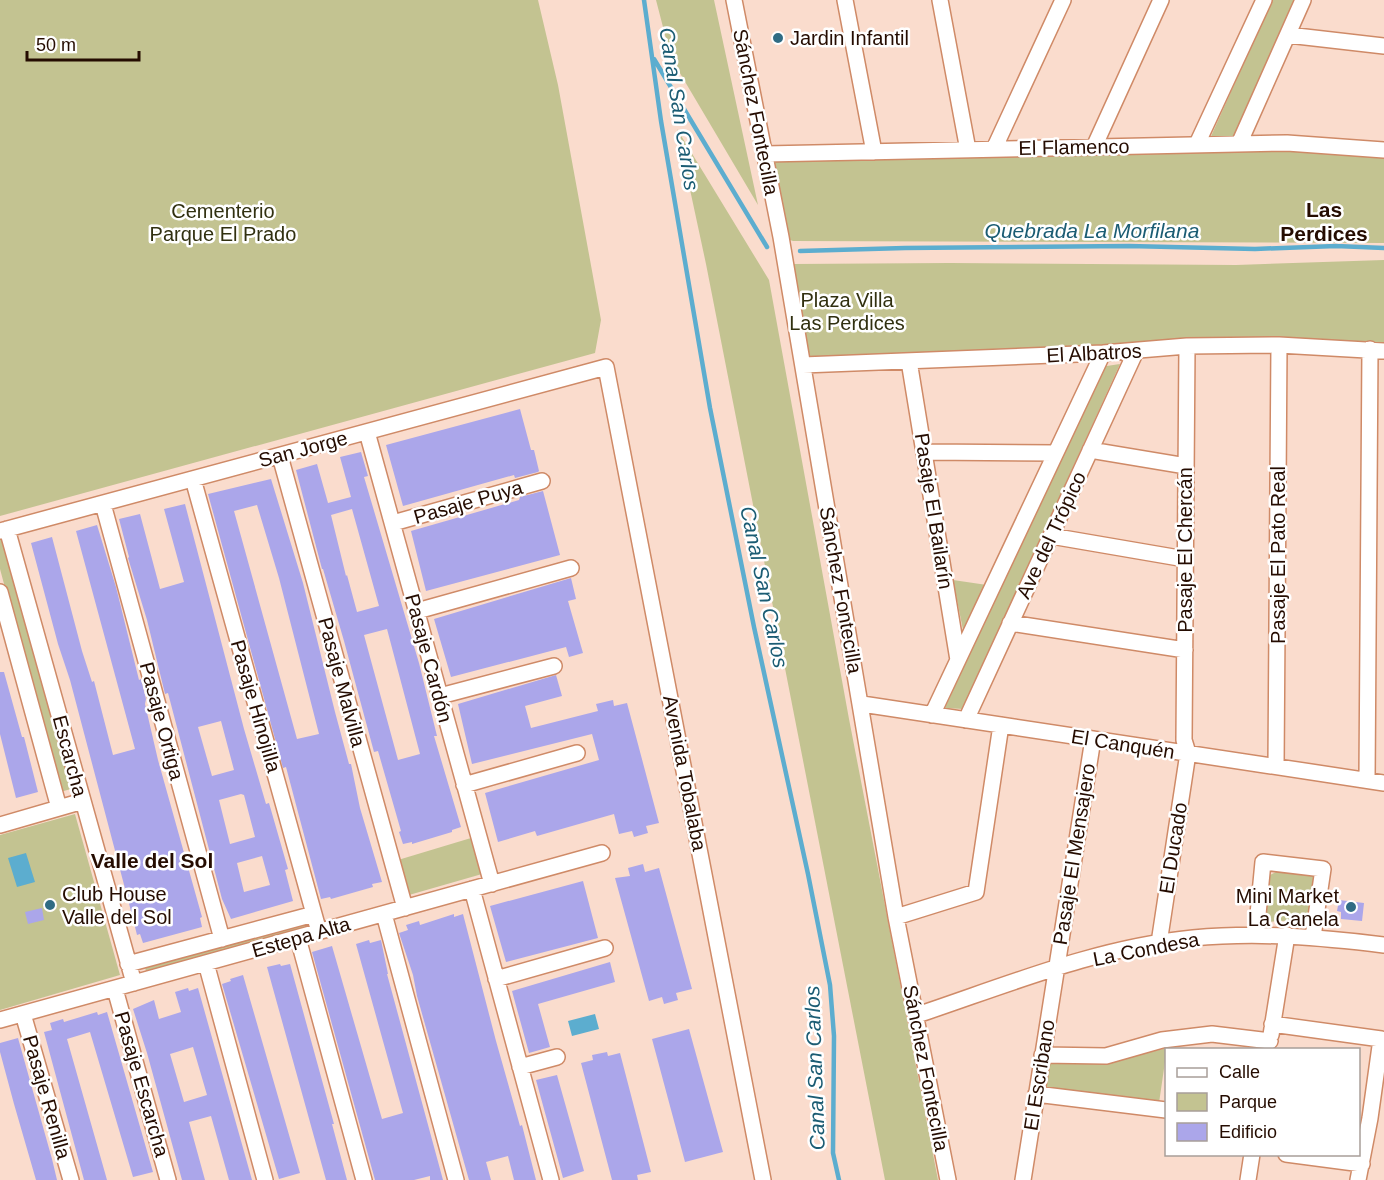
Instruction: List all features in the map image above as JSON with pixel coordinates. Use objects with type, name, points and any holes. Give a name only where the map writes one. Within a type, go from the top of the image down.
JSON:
[{"type":"street","name":"Sánchez Fontecilla","points":[[734,0],[765,154],[803,365],[862,704],[896,917],[948,1180]]},
{"type":"street","points":[[845,0],[874,152]]},
{"type":"street","points":[[940,0],[968,150]]},
{"type":"street","points":[[994,149],[1063,0]]},
{"type":"street","points":[[1094,147],[1161,0]]},
{"type":"street","points":[[1197,144],[1264,0]]},
{"type":"street","points":[[1239,144],[1303,0]]},
{"type":"street","points":[[1288,35],[1384,46]]},
{"type":"street","name":"El Flamenco","points":[[765,154],[1197,144],[1287,144],[1384,150]]},
{"type":"street","name":"El Albatros","points":[[803,365],[1103,353],[1186,346],[1279,345],[1377,350]]},
{"type":"street","name":"Pasaje El Pato Real","points":[[1276,766],[1279,345]]},
{"type":"street","name":"Pasaje El Chercán","points":[[1186,346],[1184,740],[1188,753]]},
{"type":"street","points":[[1367,780],[1377,350]]},
{"type":"street","name":"Ave del Trópico","points":[[966,720],[1136,351]]},
{"type":"street","name":"Ave del Trópico","points":[[932,715],[1103,353]]},
{"type":"street","name":"Pasaje El Bailarín","points":[[909,361],[958,660]]},
{"type":"street","name":"San Jorge","points":[[4,530],[606,367]]},
{"type":"street","name":"Avenida Tobalaba","points":[[606,367],[763,1180]]},
{"type":"street","name":"Pasaje Cardón","points":[[367,432],[492,884]]},
{"type":"street","points":[[1090,450],[1186,466]]},
{"type":"street","points":[[925,452],[1055,453]]},
{"type":"street","name":"Pasaje Malvilla","points":[[280,456],[405,908]]},
{"type":"street","name":"Pasaje Hinojilla","points":[[193,479],[319,932]]},
{"type":"street","name":"Pasaje Puya","points":[[393,523],[542,481]]},
{"type":"street","name":"Pasaje Ortiga","points":[[103,504],[222,939]]},
{"type":"street","name":"Escarcha","points":[[4,530],[134,983]]},
{"type":"street","points":[[1050,536],[1185,559]]},
{"type":"street","points":[[417,611],[571,568]]},
{"type":"street","name":"Escarcha","points":[[0,592],[59,808]]},
{"type":"street","points":[[1010,623],[1185,650]]},
{"type":"street","points":[[440,696],[554,666]]},
{"type":"street","name":"El Canquén","points":[[862,704],[1384,783]]},
{"type":"street","points":[[896,917],[976,892],[1001,725]]},
{"type":"street","name":"Pasaje El Mensajero","points":[[1056,969],[1093,739]]},
{"type":"street","points":[[464,784],[577,753]]},
{"type":"street","name":"El Ducado","points":[[1159,943],[1188,753]]},
{"type":"street","points":[[0,825],[83,801]]},
{"type":"street","name":"Estepa Alta","points":[[0,1020],[602,853]]},
{"type":"street","points":[[1256,934],[1263,862],[1323,870],[1313,937]]},
{"type":"street","points":[[472,890],[551,1180]]},
{"type":"street","name":"Estepa Alta","points":[[128,964],[314,914]]},
{"type":"street","points":[[384,914],[456,1180]]},
{"type":"street","name":"La Condesa","points":[[916,1015],[1113,952],[1191,938],[1256,934],[1287,935],[1384,945]]},
{"type":"street","points":[[1042,1055],[1106,1056],[1162,1040],[1212,1034],[1269,1045],[1287,935]]},
{"type":"street","points":[[298,938],[364,1180]]},
{"type":"street","points":[[496,979],[605,948]]},
{"type":"street","points":[[206,963],[266,1180]]},
{"type":"street","name":"El Escribano","points":[[1023,1180],[1056,969]]},
{"type":"street","name":"Pasaje Escarcha","points":[[115,989],[168,1180]]},
{"type":"street","name":"Pasaje Renilla","points":[[24,1014],[71,1180]]},
{"type":"street","points":[[1272,1024],[1381,1040],[1358,1180]]},
{"type":"street","points":[[520,1067],[557,1057]]},
{"type":"street","points":[[1036,1094],[1165,1110]]},
{"type":"street","points":[[1248,1180],[1252,1156]]},
{"type":"street","points":[[1294,1156],[1362,1164]]},
{"type":"green space","name":"Cementerio Parque El Prado","points":[[0,0],[538,0],[558,85],[601,320],[595,353],[0,516]]},
{"type":"green space","points":[[656,0],[714,0],[758,205],[671,58]]},
{"type":"green space","points":[[1272,0],[1300,0],[1236,142],[1208,143]]},
{"type":"green space","points":[[677,129],[769,280],[849,719],[938,1180],[885,1180],[706,264]]},
{"type":"green space","name":"Plaza Villa Las Perdices","points":[[1225,150],[1314,152],[1384,157],[1384,243],[793,241],[787,239],[772,162]]},
{"type":"green space","name":"Plaza Villa Las Perdices","points":[[1384,260],[1384,345],[808,361],[793,264],[1236,265]]},
{"type":"green space","points":[[1120,364],[963,709],[945,708],[1100,367]]},
{"type":"green space","points":[[3,539],[71,789],[60,792],[0,569],[0,540]]},
{"type":"green space","points":[[953,580],[987,585],[965,640]]},
{"type":"green space","name":"Club House Valle del Sol","points":[[75,814],[120,975],[0,1010],[0,835]]},
{"type":"green space","points":[[471,838],[482,874],[409,895],[398,860]]},
{"type":"green space","points":[[1278,871],[1314,875],[1317,881],[1312,919],[1264,922],[1268,876]]},
{"type":"green space","points":[[304,923],[305,928],[146,972],[145,966]]},
{"type":"green space","points":[[1165,1048],[1159,1103],[1045,1090],[1050,1059],[1107,1063]]},
{"type":"water","points":[[26,853],[35,882],[17,887],[8,858]]},
{"type":"water","points":[[595,1014],[599,1029],[572,1036],[568,1021]]},
{"type":"building","points":[[520,409],[531,450],[534,450],[538,472],[515,478],[514,475],[403,506],[386,445]]},
{"type":"building","points":[[361,452],[368,476],[364,477],[419,663],[437,736],[434,736],[461,827],[412,844],[412,842],[403,844],[378,751],[374,752],[296,470],[317,464],[328,503],[351,497],[340,457]],"holes":[[[352,509],[379,606],[357,612],[331,515]],[[387,629],[420,754],[398,760],[364,635]]]},
{"type":"building","points":[[271,479],[303,583],[335,712],[349,764],[351,764],[360,808],[382,882],[372,884],[373,887],[331,899],[330,897],[321,899],[208,494]],"holes":[[[257,505],[279,578],[319,734],[297,739],[234,511]]]},
{"type":"building","points":[[543,491],[560,555],[426,591],[411,531]]},
{"type":"building","points":[[185,504],[244,729],[288,869],[285,870],[293,901],[231,919],[222,899],[119,519],[140,514],[160,589],[184,582],[164,509]],"holes":[[[221,721],[234,770],[212,776],[198,727]],[[244,795],[255,837],[230,844],[219,800]],[[262,856],[270,885],[244,892],[237,863]]]},
{"type":"building","points":[[97,525],[116,587],[139,680],[141,679],[158,760],[202,917],[200,918],[202,927],[143,943],[140,934],[137,935],[70,680],[31,543],[52,537],[82,651],[92,682],[94,681],[113,755],[135,749],[76,531]]},
{"type":"building","points":[[571,578],[576,599],[568,601],[583,653],[569,657],[566,647],[451,677],[434,619]]},
{"type":"building","points":[[0,672],[4,672],[38,792],[16,798],[0,734]]},
{"type":"building","points":[[556,675],[562,696],[525,706],[531,728],[598,711],[596,704],[613,700],[614,706],[627,703],[659,823],[646,826],[648,833],[634,837],[632,831],[619,834],[614,814],[537,836],[535,831],[498,842],[485,793],[599,760],[592,734],[472,764],[458,704]]},
{"type":"building","points":[[643,864],[645,872],[659,868],[692,989],[676,993],[678,1000],[664,1004],[662,997],[649,1001],[615,878],[630,876],[628,868]]},
{"type":"building","points":[[583,881],[598,938],[506,962],[490,906]]},
{"type":"building","name":"Mini Market La Canela","points":[[1339,900],[1364,903],[1362,921],[1341,919],[1341,912],[1337,911]]},
{"type":"building","points":[[42,908],[44,920],[28,924],[25,912]]},
{"type":"building","points":[[454,914],[454,917],[463,914],[536,1180],[514,1180],[508,1156],[486,1162],[491,1180],[469,1180],[413,975],[399,933],[408,930],[406,925],[419,921],[420,925]]},
{"type":"building","points":[[369,940],[370,943],[381,940],[387,974],[443,1180],[430,1180],[430,1176],[414,1180],[375,1180],[312,952],[332,946],[382,1119],[403,1113],[356,944]]},
{"type":"building","points":[[610,962],[615,982],[538,1004],[550,1047],[529,1053],[512,991]]},
{"type":"building","points":[[280,964],[281,966],[290,964],[347,1180],[326,1180],[267,967]]},
{"type":"building","points":[[243,975],[300,1173],[279,1179],[222,984]]},
{"type":"building","points":[[198,988],[252,1180],[229,1180],[211,1116],[189,1122],[205,1180],[182,1180],[133,1009],[154,1000],[159,1019],[181,1012],[175,992]],"holes":[[[193,1047],[207,1095],[184,1102],[170,1054]]]},
{"type":"building","points":[[97,1012],[98,1015],[107,1012],[153,1172],[133,1177],[90,1032],[67,1039],[107,1180],[84,1180],[44,1032],[52,1030],[50,1023],[63,1019],[64,1022]]},
{"type":"building","points":[[689,1029],[723,1152],[685,1162],[652,1039]]},
{"type":"building","points":[[18,1038],[57,1180],[36,1180],[14,1104],[0,1052],[0,1043]]},
{"type":"building","points":[[607,1052],[608,1056],[620,1053],[651,1172],[637,1175],[638,1180],[612,1180],[581,1063],[593,1060],[592,1055]]},
{"type":"building","points":[[557,1075],[584,1171],[563,1178],[536,1080]]},
{"type":"waterway","name":"Canal San Carlos","points":[[644,0],[661,121],[710,408],[830,985],[834,1036],[833,1153],[839,1180]]},
{"type":"waterway","name":"Quebrada La Morfilana","points":[[654,59],[767,247]]},
{"type":"waterway","name":"Quebrada La Morfilana","points":[[800,251],[1129,246],[1255,249],[1336,246],[1384,248]]},
{"type":"place","name":"Jardin Infantil","points":[[778,38]]},
{"type":"place","name":"Club House Valle del Sol","points":[[50,905]]},
{"type":"place","name":"Mini Market La Canela","points":[[1351,907]]},
{"type":"district","name":"Las Perdices","points":[[1324,222]]},
{"type":"district","name":"Valle del Sol","points":[[152,861]]}]
